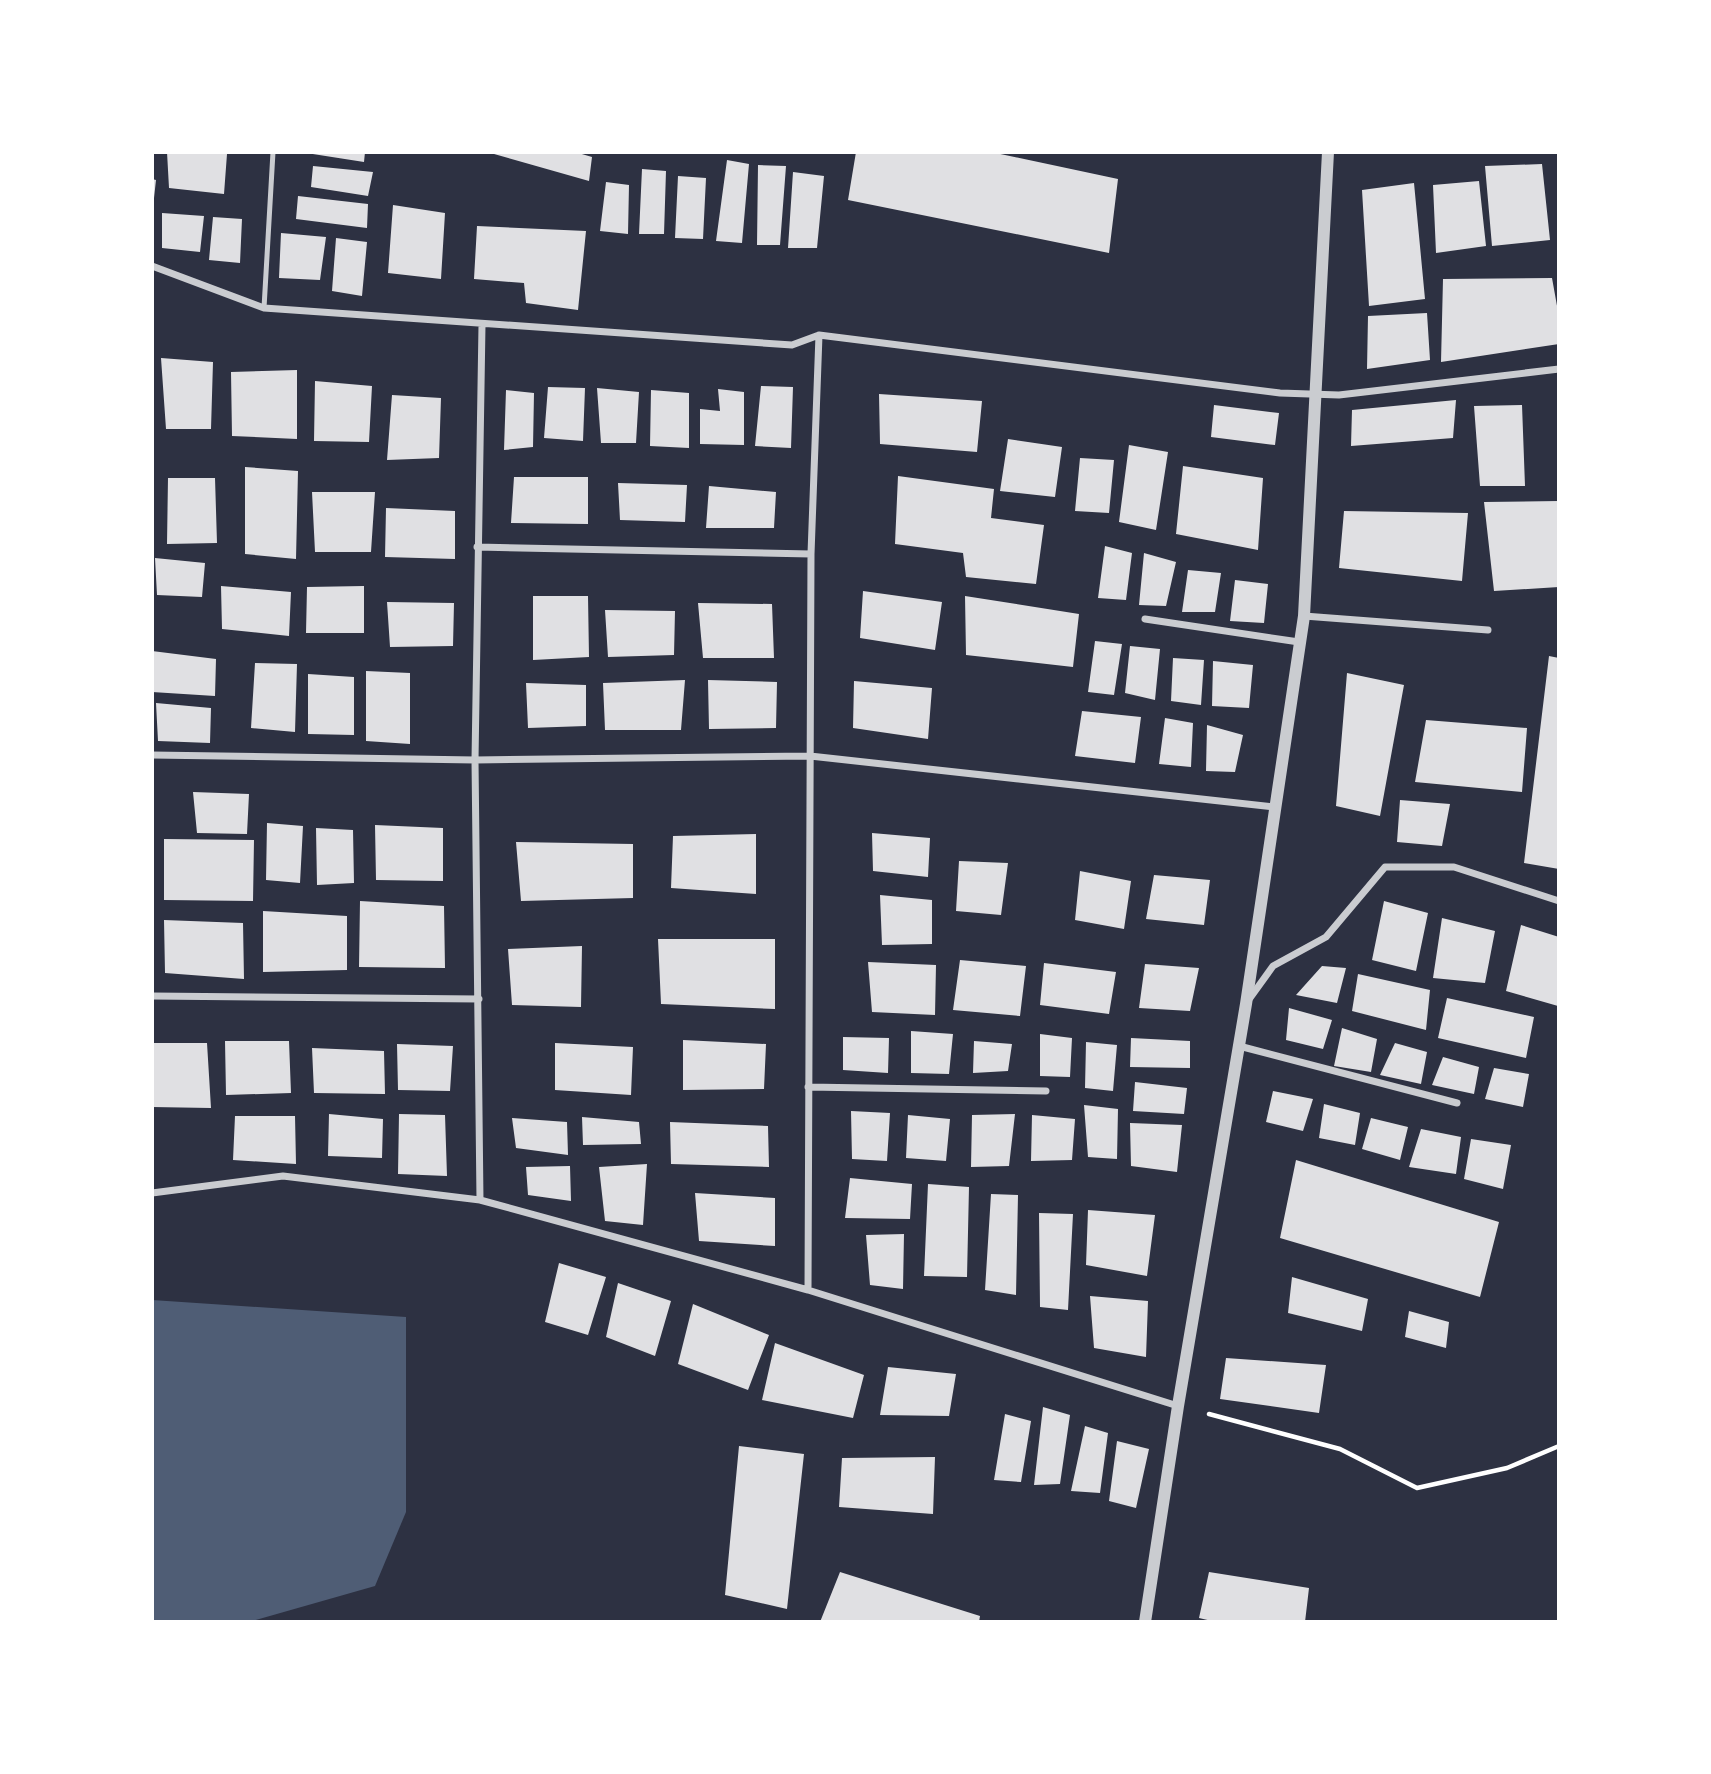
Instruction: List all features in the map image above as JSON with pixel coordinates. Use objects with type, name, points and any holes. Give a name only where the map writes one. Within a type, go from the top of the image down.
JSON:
[{"type":"street","points":[[1145,1622],[1178,1406],[1246,1004],[1304,616],[1328,152]]},
{"type":"street","points":[[152,267],[264,308],[792,345],[819,335],[1280,393],[1339,395],[1559,369]]},
{"type":"street","points":[[480,1200],[475,760],[482,325]]},
{"type":"street","points":[[808,1290],[811,554],[819,335]]},
{"type":"street","points":[[477,547],[811,554]]},
{"type":"street","points":[[1304,616],[1488,629]]},
{"type":"street","points":[[1144,618],[1299,642]]},
{"type":"street","points":[[152,755],[475,760],[810,755],[1274,807]]},
{"type":"street","points":[[1246,1004],[1273,966],[1326,937],[1385,867],[1454,867],[1559,901]]},
{"type":"street","points":[[152,996],[479,999]]},
{"type":"street","points":[[1239,1046],[1457,1103]]},
{"type":"street","points":[[808,1087],[1046,1091]]},
{"type":"street","points":[[152,1193],[283,1176],[480,1200],[808,1290],[1178,1406]]},
{"type":"lane","points":[[264,308],[273,152]]},
{"type":"path","points":[[1178,1406],[1340,1449],[1417,1488],[1507,1468],[1559,1446]]},
{"type":"water","points":[[152,1300],[406,1317],[406,1512],[375,1586],[249,1622],[152,1622]]},
{"type":"building","points":[[167,152],[227,154],[224,194],[169,188]]},
{"type":"building","points":[[300,152],[365,152],[364,162]]},
{"type":"building","points":[[487,152],[575,152],[592,157],[589,181]]},
{"type":"building","points":[[856,152],[991,152],[1118,179],[1109,253],[848,200]]},
{"type":"building","points":[[727,160],[749,164],[742,243],[716,241]]},
{"type":"building","points":[[1542,164],[1550,240],[1492,246],[1485,166]]},
{"type":"building","points":[[758,165],[786,166],[780,245],[757,245]]},
{"type":"building","points":[[313,166],[373,172],[368,196],[311,187]]},
{"type":"building","points":[[642,169],[666,171],[664,234],[639,234]]},
{"type":"building","points":[[793,172],[824,176],[817,248],[788,248]]},
{"type":"building","points":[[678,176],[706,178],[703,239],[675,238]]},
{"type":"building","points":[[152,179],[156,180],[154,198],[152,198]]},
{"type":"building","points":[[1479,181],[1486,246],[1436,253],[1433,185]]},
{"type":"building","points":[[606,182],[629,185],[628,234],[600,231]]},
{"type":"building","points":[[1414,183],[1425,299],[1369,306],[1362,190]]},
{"type":"building","points":[[298,196],[368,204],[367,228],[296,219]]},
{"type":"building","points":[[393,205],[445,213],[441,279],[388,273]]},
{"type":"building","points":[[162,213],[204,216],[200,252],[162,248]]},
{"type":"building","points":[[213,217],[242,219],[240,263],[209,260]]},
{"type":"building","points":[[477,226],[586,231],[578,310],[526,303],[524,283],[474,279]]},
{"type":"building","points":[[281,233],[326,237],[320,280],[279,278]]},
{"type":"building","points":[[336,238],[367,242],[362,296],[332,291]]},
{"type":"building","points":[[1552,278],[1559,317],[1559,344],[1441,362],[1443,279]]},
{"type":"building","points":[[1427,313],[1430,360],[1367,369],[1368,316]]},
{"type":"building","points":[[161,358],[213,362],[211,429],[166,429]]},
{"type":"building","points":[[297,370],[297,439],[232,436],[231,372]]},
{"type":"building","points":[[315,381],[372,386],[369,442],[314,441]]},
{"type":"building","points":[[761,386],[793,387],[791,448],[755,446]]},
{"type":"building","points":[[548,387],[585,388],[583,441],[544,438]]},
{"type":"building","points":[[597,388],[639,392],[636,443],[601,443]]},
{"type":"building","points":[[718,389],[744,392],[744,445],[700,444],[700,409],[720,411]]},
{"type":"building","points":[[506,390],[534,393],[533,447],[504,450]]},
{"type":"building","points":[[651,390],[689,393],[689,448],[650,446]]},
{"type":"building","points":[[879,394],[982,401],[977,452],[880,444]]},
{"type":"building","points":[[392,395],[441,398],[439,458],[387,460]]},
{"type":"building","points":[[1456,400],[1453,438],[1351,446],[1352,410]]},
{"type":"building","points":[[1214,405],[1279,413],[1275,445],[1211,437]]},
{"type":"building","points":[[1522,405],[1525,486],[1480,486],[1474,406]]},
{"type":"building","points":[[1008,439],[1062,447],[1055,497],[1000,491]]},
{"type":"building","points":[[1129,445],[1168,452],[1156,530],[1119,522]]},
{"type":"building","points":[[1080,458],[1114,460],[1109,513],[1075,511]]},
{"type":"building","points":[[1183,466],[1263,478],[1258,550],[1176,534]]},
{"type":"building","points":[[245,467],[298,471],[296,559],[245,554]]},
{"type":"building","points":[[898,476],[994,489],[991,518],[1044,525],[1036,584],[966,577],[963,553],[895,544]]},
{"type":"building","points":[[514,477],[588,477],[588,524],[511,523]]},
{"type":"building","points":[[168,478],[215,478],[217,543],[167,544]]},
{"type":"building","points":[[618,483],[687,485],[685,522],[620,520]]},
{"type":"building","points":[[709,486],[776,492],[774,528],[706,528]]},
{"type":"building","points":[[312,492],[375,492],[371,552],[315,552]]},
{"type":"building","points":[[1559,501],[1559,587],[1494,591],[1484,502]]},
{"type":"building","points":[[386,508],[455,511],[455,559],[385,557]]},
{"type":"building","points":[[1344,511],[1468,513],[1462,581],[1339,568]]},
{"type":"building","points":[[1105,546],[1132,553],[1126,600],[1098,598]]},
{"type":"building","points":[[1144,553],[1176,562],[1166,606],[1139,605]]},
{"type":"building","points":[[155,558],[205,563],[202,597],[157,595]]},
{"type":"building","points":[[1188,570],[1221,573],[1215,612],[1182,612]]},
{"type":"building","points":[[1235,580],[1268,584],[1264,623],[1230,621]]},
{"type":"building","points":[[221,586],[291,592],[289,636],[222,629]]},
{"type":"building","points":[[364,586],[364,633],[306,633],[307,587]]},
{"type":"building","points":[[863,591],[942,602],[935,650],[860,638]]},
{"type":"building","points":[[533,596],[588,596],[589,657],[533,660]]},
{"type":"building","points":[[965,596],[1079,614],[1073,667],[966,655]]},
{"type":"building","points":[[387,602],[454,603],[453,646],[390,647]]},
{"type":"building","points":[[698,603],[772,604],[774,658],[703,658]]},
{"type":"building","points":[[605,610],[675,611],[674,655],[608,657]]},
{"type":"building","points":[[1095,641],[1122,644],[1114,695],[1088,692]]},
{"type":"building","points":[[1130,646],[1160,649],[1155,700],[1125,693]]},
{"type":"building","points":[[152,651],[216,659],[215,696],[152,692]]},
{"type":"building","points":[[1549,656],[1559,658],[1559,869],[1524,863]]},
{"type":"building","points":[[1173,658],[1204,660],[1201,705],[1171,701]]},
{"type":"building","points":[[1213,661],[1253,665],[1249,708],[1212,706]]},
{"type":"building","points":[[255,663],[297,664],[295,732],[251,728]]},
{"type":"building","points":[[366,671],[410,673],[410,744],[366,741]]},
{"type":"building","points":[[1347,673],[1404,685],[1380,816],[1336,806]]},
{"type":"building","points":[[308,674],[354,677],[354,735],[308,734]]},
{"type":"building","points":[[685,680],[681,730],[605,730],[603,683]]},
{"type":"building","points":[[708,680],[777,682],[776,728],[709,729]]},
{"type":"building","points":[[854,681],[932,688],[928,739],[853,728]]},
{"type":"building","points":[[526,683],[586,685],[586,726],[528,728]]},
{"type":"building","points":[[156,703],[211,708],[210,743],[158,741]]},
{"type":"building","points":[[1082,711],[1141,717],[1135,763],[1075,756]]},
{"type":"building","points":[[1165,718],[1193,723],[1191,767],[1159,764]]},
{"type":"building","points":[[1426,720],[1527,728],[1522,792],[1415,782]]},
{"type":"building","points":[[1207,725],[1243,735],[1235,772],[1206,771]]},
{"type":"building","points":[[193,792],[249,794],[247,834],[197,833]]},
{"type":"building","points":[[1400,800],[1450,804],[1442,846],[1397,842]]},
{"type":"building","points":[[267,823],[303,826],[300,883],[266,880]]},
{"type":"building","points":[[375,825],[443,828],[443,881],[376,880]]},
{"type":"building","points":[[316,828],[353,830],[354,883],[317,885]]},
{"type":"building","points":[[872,833],[930,838],[928,877],[873,871]]},
{"type":"building","points":[[756,834],[756,894],[671,888],[673,836]]},
{"type":"building","points":[[164,839],[254,840],[253,901],[164,900]]},
{"type":"building","points":[[516,842],[633,844],[633,898],[521,901]]},
{"type":"building","points":[[959,861],[1008,863],[1001,915],[956,911]]},
{"type":"building","points":[[1080,871],[1131,881],[1124,929],[1075,920]]},
{"type":"building","points":[[1154,875],[1210,880],[1204,925],[1146,919]]},
{"type":"building","points":[[880,895],[932,900],[932,944],[882,945]]},
{"type":"building","points":[[360,901],[444,906],[445,968],[359,967]]},
{"type":"building","points":[[1384,901],[1428,913],[1416,971],[1372,960]]},
{"type":"building","points":[[263,911],[347,916],[347,970],[263,972]]},
{"type":"building","points":[[1442,918],[1495,931],[1485,983],[1433,978]]},
{"type":"building","points":[[164,920],[243,923],[244,979],[165,973]]},
{"type":"building","points":[[1521,925],[1559,937],[1558,1006],[1506,991]]},
{"type":"building","points":[[658,939],[775,939],[775,1009],[661,1004]]},
{"type":"building","points":[[582,946],[581,1007],[512,1005],[508,949]]},
{"type":"building","points":[[960,960],[1026,966],[1020,1016],[953,1010]]},
{"type":"building","points":[[868,962],[936,965],[935,1015],[872,1012]]},
{"type":"building","points":[[1044,963],[1116,972],[1109,1014],[1040,1005]]},
{"type":"building","points":[[1145,964],[1199,968],[1190,1011],[1139,1008]]},
{"type":"building","points":[[1322,966],[1346,968],[1337,1003],[1296,995]]},
{"type":"building","points":[[1358,974],[1430,990],[1426,1030],[1352,1011]]},
{"type":"building","points":[[1447,998],[1534,1017],[1526,1058],[1438,1038]]},
{"type":"building","points":[[1289,1008],[1332,1020],[1323,1049],[1286,1040]]},
{"type":"building","points":[[1342,1028],[1377,1039],[1371,1072],[1334,1066]]},
{"type":"building","points":[[911,1031],[953,1034],[949,1074],[911,1073]]},
{"type":"building","points":[[1040,1034],[1072,1038],[1070,1077],[1040,1076]]},
{"type":"building","points":[[843,1037],[889,1038],[888,1073],[843,1070]]},
{"type":"building","points":[[1131,1038],[1190,1041],[1190,1068],[1130,1067]]},
{"type":"building","points":[[683,1040],[766,1044],[764,1089],[683,1090]]},
{"type":"building","points":[[225,1041],[289,1041],[291,1093],[226,1095]]},
{"type":"building","points":[[974,1041],[1012,1044],[1008,1071],[973,1073]]},
{"type":"building","points":[[1086,1042],[1117,1045],[1113,1091],[1085,1088]]},
{"type":"building","points":[[152,1043],[207,1043],[211,1108],[152,1107]]},
{"type":"building","points":[[555,1043],[633,1047],[631,1095],[555,1090]]},
{"type":"building","points":[[1395,1043],[1427,1052],[1421,1084],[1380,1075]]},
{"type":"building","points":[[397,1044],[453,1046],[450,1091],[398,1090]]},
{"type":"building","points":[[312,1048],[384,1051],[385,1094],[314,1093]]},
{"type":"building","points":[[1443,1057],[1479,1067],[1474,1094],[1432,1085]]},
{"type":"building","points":[[1494,1068],[1529,1074],[1523,1107],[1485,1099]]},
{"type":"building","points":[[1135,1082],[1187,1088],[1184,1114],[1133,1111]]},
{"type":"building","points":[[1273,1091],[1313,1099],[1303,1131],[1266,1122]]},
{"type":"building","points":[[1324,1104],[1360,1113],[1355,1145],[1319,1138]]},
{"type":"building","points":[[1084,1105],[1118,1109],[1117,1159],[1088,1157]]},
{"type":"building","points":[[851,1111],[890,1113],[887,1161],[852,1159]]},
{"type":"building","points":[[329,1114],[383,1119],[382,1158],[328,1156]]},
{"type":"building","points":[[399,1114],[445,1115],[447,1176],[398,1174]]},
{"type":"building","points":[[1015,1114],[1009,1166],[971,1167],[972,1115]]},
{"type":"building","points":[[908,1115],[950,1119],[946,1161],[906,1158]]},
{"type":"building","points":[[1032,1115],[1075,1119],[1072,1160],[1031,1161]]},
{"type":"building","points":[[235,1116],[295,1116],[296,1164],[233,1160]]},
{"type":"building","points":[[582,1117],[639,1122],[641,1144],[583,1145]]},
{"type":"building","points":[[512,1118],[567,1122],[568,1155],[516,1148]]},
{"type":"building","points":[[1371,1118],[1408,1127],[1400,1160],[1362,1149]]},
{"type":"building","points":[[670,1122],[768,1126],[769,1167],[671,1164]]},
{"type":"building","points":[[1130,1123],[1182,1125],[1177,1172],[1131,1166]]},
{"type":"building","points":[[1421,1129],[1461,1137],[1456,1174],[1409,1167]]},
{"type":"building","points":[[1471,1139],[1511,1145],[1503,1189],[1464,1179]]},
{"type":"building","points":[[1296,1160],[1499,1222],[1480,1297],[1280,1238]]},
{"type":"building","points":[[647,1164],[643,1225],[605,1221],[599,1167]]},
{"type":"building","points":[[570,1166],[571,1201],[528,1195],[526,1167]]},
{"type":"building","points":[[850,1178],[912,1184],[910,1219],[845,1218]]},
{"type":"building","points":[[928,1184],[969,1187],[967,1277],[924,1276]]},
{"type":"building","points":[[695,1193],[775,1198],[775,1246],[699,1241]]},
{"type":"building","points":[[991,1194],[1018,1195],[1016,1295],[985,1290]]},
{"type":"building","points":[[1088,1210],[1155,1215],[1147,1276],[1086,1265]]},
{"type":"building","points":[[1039,1213],[1073,1214],[1068,1310],[1040,1307]]},
{"type":"building","points":[[904,1234],[903,1289],[870,1285],[866,1235]]},
{"type":"building","points":[[559,1263],[606,1277],[588,1335],[545,1322]]},
{"type":"building","points":[[1292,1277],[1368,1299],[1362,1331],[1288,1313]]},
{"type":"building","points":[[618,1283],[671,1301],[655,1356],[606,1337]]},
{"type":"building","points":[[1090,1296],[1148,1301],[1146,1357],[1094,1348]]},
{"type":"building","points":[[693,1304],[769,1335],[748,1390],[678,1364]]},
{"type":"building","points":[[1409,1311],[1449,1322],[1446,1348],[1405,1337]]},
{"type":"building","points":[[775,1343],[864,1375],[853,1418],[762,1400]]},
{"type":"building","points":[[1226,1358],[1326,1365],[1319,1413],[1220,1399]]},
{"type":"building","points":[[888,1367],[956,1374],[949,1416],[880,1415]]},
{"type":"building","points":[[1043,1407],[1070,1415],[1060,1484],[1034,1485]]},
{"type":"building","points":[[1005,1414],[1031,1421],[1021,1482],[994,1480]]},
{"type":"building","points":[[1085,1426],[1108,1433],[1100,1493],[1071,1491]]},
{"type":"building","points":[[1117,1441],[1149,1449],[1136,1508],[1109,1501]]},
{"type":"building","points":[[739,1446],[804,1454],[787,1609],[725,1595]]},
{"type":"building","points":[[935,1457],[933,1514],[839,1507],[842,1458]]},
{"type":"building","points":[[840,1572],[980,1616],[979,1622],[820,1622]]},
{"type":"building","points":[[1209,1572],[1309,1588],[1305,1622],[1216,1622],[1199,1618]]}]
